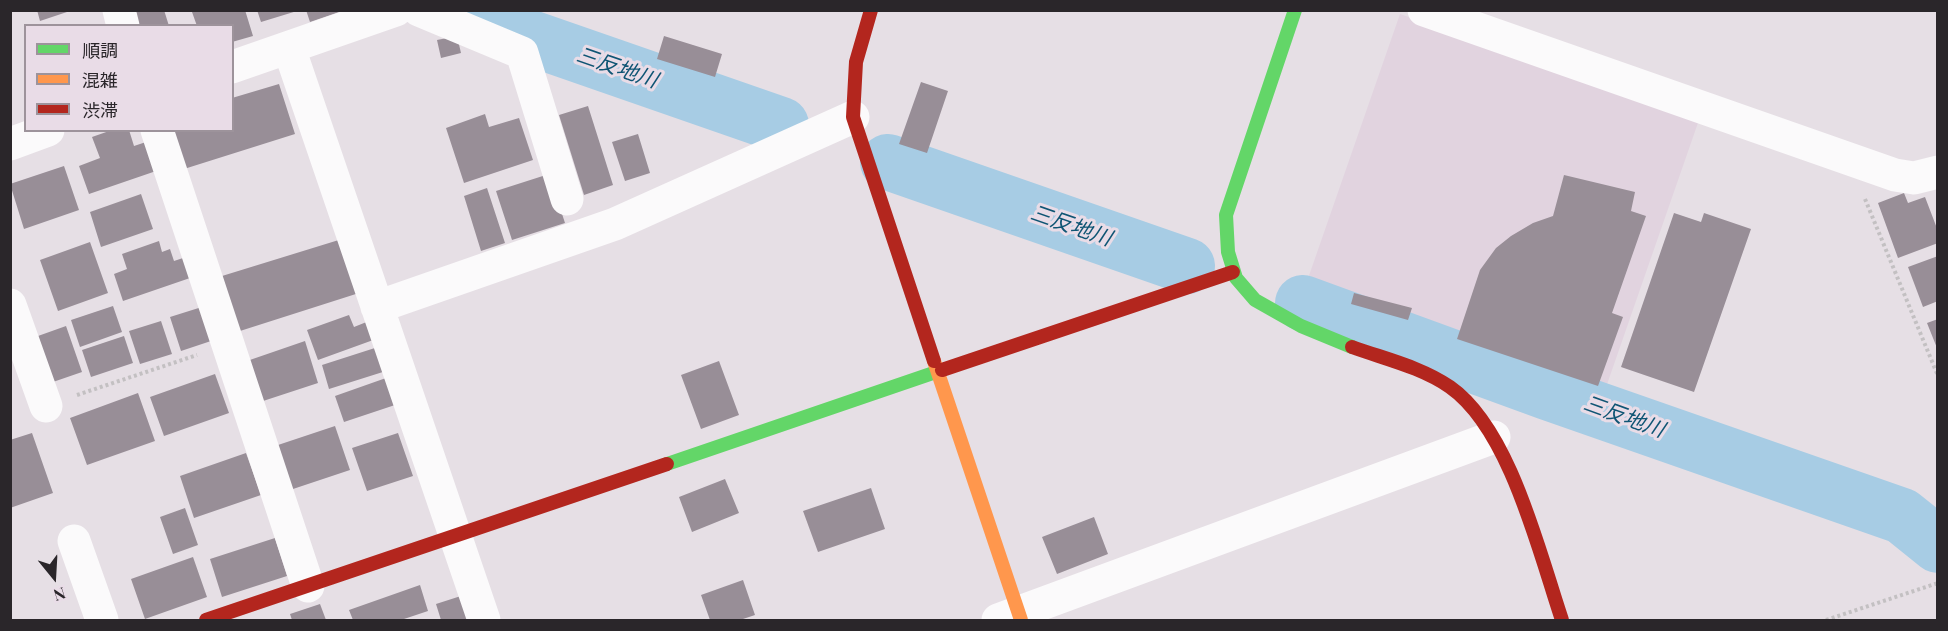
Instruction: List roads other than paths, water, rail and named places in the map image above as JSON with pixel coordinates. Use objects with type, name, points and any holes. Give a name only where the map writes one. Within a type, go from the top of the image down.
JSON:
[{"type":"street","points":[[234,66],[396,10]]},
{"type":"street","points":[[419,10],[522,53],[567,199]]},
{"type":"street","points":[[871,10],[856,62],[853,117],[937,372],[1013,618],[1494,437]]},
{"type":"street","points":[[1295,10],[1226,215],[1226,250],[1233,272],[1248,294],[1276,314],[1431,375],[1453,387],[1473,407],[1494,437],[1513,477],[1562,621]]},
{"type":"street","points":[[1424,10],[1895,175],[1914,178],[1938,172]]},
{"type":"street","points":[[290,48],[484,621]]},
{"type":"street","points":[[377,307],[615,224],[853,117]]},
{"type":"street","points":[[10,144],[43,132]]},
{"type":"street","points":[[159,132],[308,586]]},
{"type":"street","points":[[206,621],[267,611],[308,586],[1233,272]]},
{"type":"street","points":[[10,305],[46,406]]},
{"type":"street","points":[[74,541],[102,621]]},
{"type":"waterway","name":"三反地川","points":[[453,11],[781,125]]},
{"type":"waterway","name":"三反地川","points":[[888,162],[1187,266]]},
{"type":"waterway","name":"三反地川","points":[[1303,303],[1547,392],[1902,516],[1938,545]]}]
